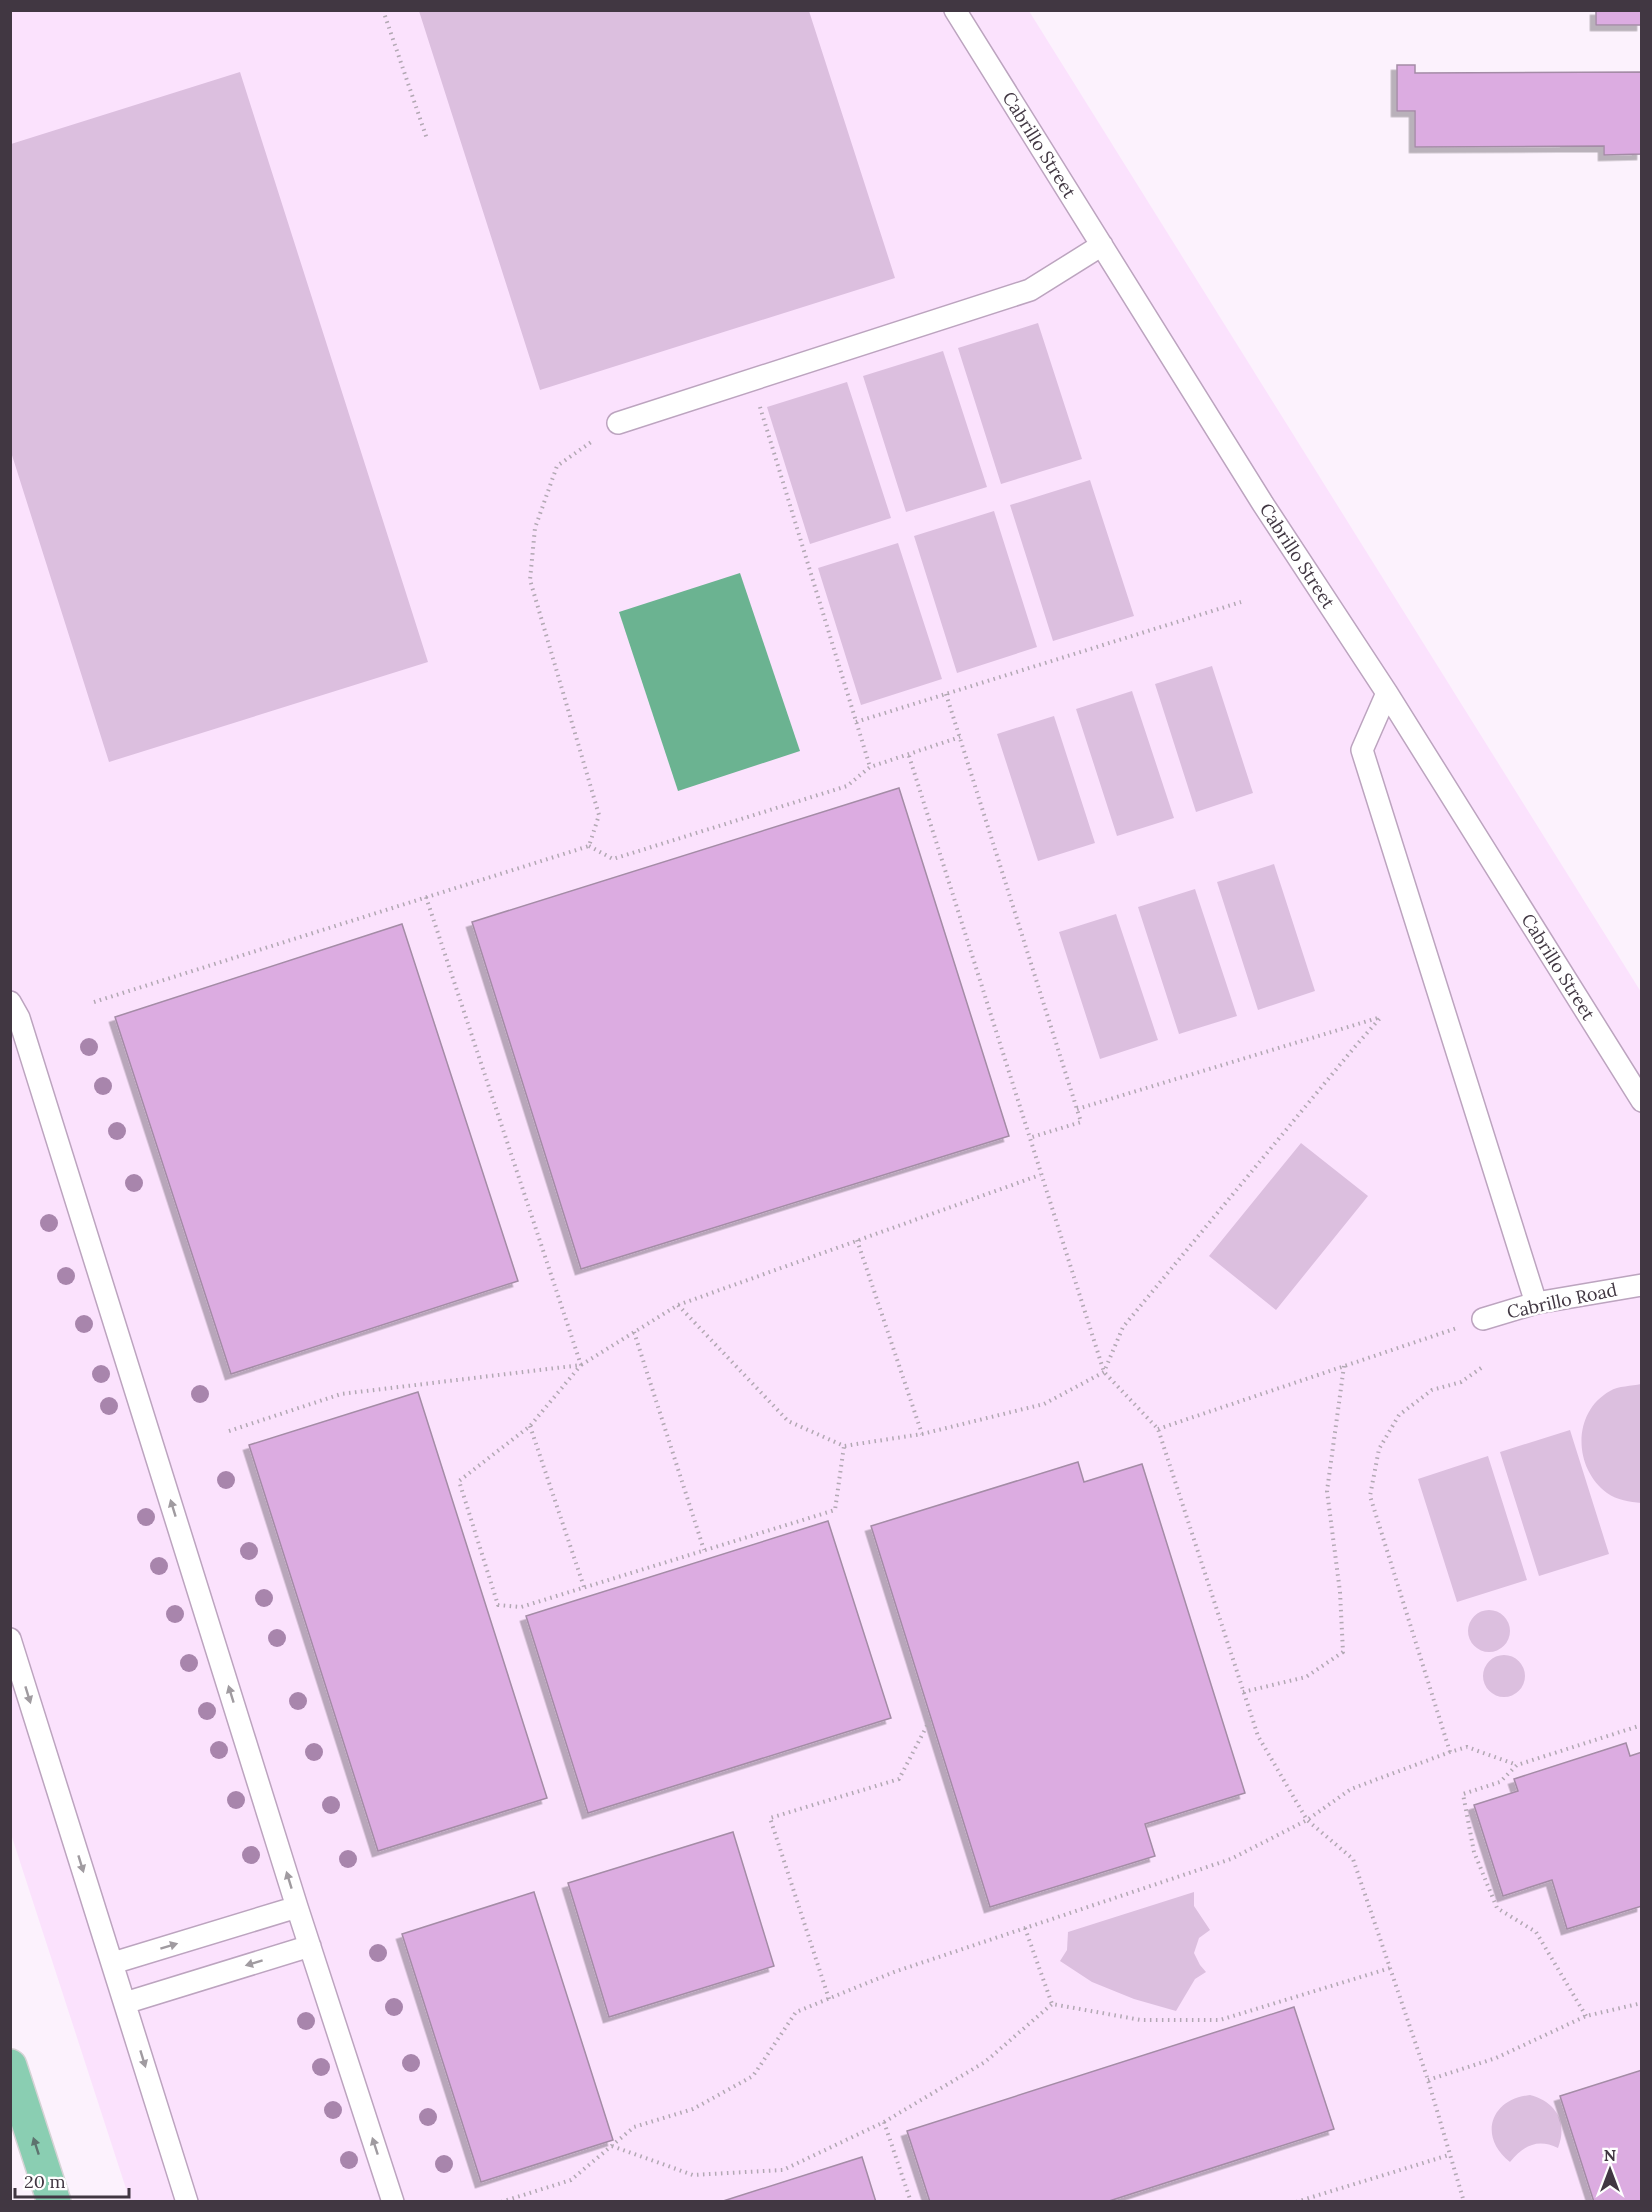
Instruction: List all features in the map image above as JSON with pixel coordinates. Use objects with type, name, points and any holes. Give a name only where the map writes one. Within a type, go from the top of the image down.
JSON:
[{"type":"main road","points":[[10,2066],[54,2202]]},
{"type":"lane","name":"Cabrillo Street","points":[[955,10],[1263,504],[1387,693],[1641,1101]]},
{"type":"lane","points":[[618,423],[1030,290],[1102,245]]},
{"type":"lane","points":[[1387,693],[1362,750],[1536,1303]]},
{"type":"lane","points":[[10,1002],[19,1018],[72,1184],[297,1907],[393,2202]]},
{"type":"lane","name":"Cabrillo Road","points":[[1483,1319],[1536,1303],[1641,1285]]},
{"type":"lane","points":[[10,1639],[188,2202]]},
{"type":"lane","points":[[112,1963],[297,1907]]},
{"type":"lane","points":[[125,2003],[310,1946]]},
{"type":"path","points":[[383,10],[427,139]]},
{"type":"path","points":[[752,380],[870,768]]},
{"type":"path","points":[[589,846],[599,815],[530,580],[536,528],[557,466],[618,423]]},
{"type":"path","points":[[856,722],[1241,602]]},
{"type":"path","points":[[946,694],[1081,1122],[1029,1138]]},
{"type":"path","points":[[94,1002],[589,846],[613,859],[847,786],[870,768],[960,737]]},
{"type":"path","points":[[909,756],[1104,1372],[1158,1429],[1258,1737],[1307,1820],[1353,1859],[1428,2080],[1464,2202]]},
{"type":"path","points":[[426,897],[581,1365]]},
{"type":"path","points":[[678,1305],[788,1421],[844,1446],[922,1434],[1044,1404],[1104,1372],[1123,1327],[1381,1017],[1077,1109]]},
{"type":"path","points":[[844,1446],[835,1510],[521,1607],[498,1605],[459,1481],[530,1426],[581,1365],[678,1305],[1040,1175]]},
{"type":"path","points":[[857,1240],[922,1434]]},
{"type":"path","points":[[1158,1429],[1483,1319]]},
{"type":"path","points":[[634,1332],[704,1550]]},
{"type":"path","points":[[229,1431],[341,1394],[581,1365]]},
{"type":"path","points":[[1243,1692],[1306,1677],[1343,1652],[1340,1592],[1327,1491],[1344,1366]]},
{"type":"path","points":[[1450,1752],[1370,1496],[1379,1449],[1399,1415],[1432,1390],[1461,1382],[1485,1366]]},
{"type":"path","points":[[530,1426],[584,1587]]},
{"type":"path","points":[[829,1999],[770,1818],[899,1779],[931,1718]]},
{"type":"path","points":[[1586,2016],[1536,1932],[1497,1908],[1474,1852],[1463,1794],[1500,1782],[1517,1765],[1641,1725]]},
{"type":"path","points":[[501,2202],[571,2180],[634,2127],[693,2109],[753,2076],[796,2012],[894,1972],[1230,1859],[1307,1820],[1351,1790],[1450,1752],[1467,1747],[1517,1765]]},
{"type":"path","points":[[1025,1928],[1052,2004]]},
{"type":"path","points":[[1052,2004],[1142,2020],[1220,2020],[1390,1968]]},
{"type":"path","points":[[1428,2080],[1496,2058],[1586,2016],[1641,2003]]},
{"type":"path","points":[[612,2146],[693,2175],[783,2170],[885,2122],[985,2062],[1052,2004]]},
{"type":"path","points":[[885,2122],[911,2202]]},
{"type":"path","points":[[1296,2202],[1449,2155]]},
{"type":"shaded area","points":[[10,11],[1029,11],[1641,992],[1641,2201],[130,2201],[11,1834]]},
{"type":"shaded area","points":[[419,11],[809,11],[895,278],[540,390]]},
{"type":"shaded area","points":[[240,72],[428,662],[109,762],[11,452],[11,144]]},
{"type":"shaded area","points":[[1038,323],[1082,459],[1001,484],[958,348]]},
{"type":"shaded area","points":[[943,351],[987,487],[906,512],[863,376]]},
{"type":"shaded area","points":[[847,382],[891,518],[810,544],[767,407]]},
{"type":"shaded area","points":[[1090,480],[1134,616],[1053,641],[1010,505]]},
{"type":"shaded area","points":[[994,511],[1037,647],[957,673],[914,536]]},
{"type":"shaded area","points":[[898,543],[942,679],[861,705],[818,568]]},
{"type":"shaded area","points":[[740,573],[800,751],[678,791],[619,612]]},
{"type":"shaded area","points":[[1212,666],[1253,793],[1196,812],[1155,684]]},
{"type":"shaded area","points":[[1132,691],[1174,818],[1117,836],[1076,709]]},
{"type":"shaded area","points":[[1054,716],[1095,843],[1038,861],[997,734]]},
{"type":"shaded area","points":[[1274,864],[1315,991],[1258,1010],[1217,882]]},
{"type":"shaded area","points":[[1195,889],[1237,1016],[1179,1034],[1138,907]]},
{"type":"shaded area","points":[[1116,914],[1158,1040],[1100,1059],[1059,932]]},
{"type":"shaded area","points":[[1301,1143],[1368,1196],[1276,1310],[1209,1256]]},
{"type":"shaded area","points":[[1642,1384],[1641,1503],[1615,1497],[1607,1493],[1596,1482],[1583,1455],[1582,1440],[1583,1426],[1598,1400],[1613,1389]]},
{"type":"shaded area","points":[[1570,1430],[1609,1554],[1539,1576],[1500,1452]]},
{"type":"shaded area","points":[[1488,1456],[1527,1580],[1457,1602],[1418,1479]]},
{"type":"shaded area","points":[[1489,1610],[1497,1611],[1504,1616],[1509,1623],[1509,1639],[1504,1646],[1497,1651],[1489,1652],[1481,1651],[1474,1646],[1469,1639],[1468,1631],[1469,1623],[1474,1616],[1481,1611]]},
{"type":"shaded area","points":[[1504,1655],[1512,1656],[1519,1661],[1524,1668],[1524,1684],[1519,1691],[1512,1696],[1504,1697],[1496,1696],[1489,1691],[1484,1684],[1483,1676],[1484,1668],[1489,1661],[1496,1656]]},
{"type":"shaded area","points":[[1194,1892],[1194,1906],[1210,1930],[1199,1938],[1194,1953],[1206,1972],[1195,1979],[1176,2011],[1134,1999],[1092,1982],[1060,1961],[1067,1950],[1068,1932]]},
{"type":"shaded area","points":[[1530,2095],[1547,2103],[1558,2114],[1562,2130],[1561,2139],[1558,2148],[1544,2144],[1526,2147],[1510,2162],[1494,2142],[1493,2121],[1498,2111],[1506,2104],[1516,2098]]},
{"type":"building","points":[[1596,10],[1642,10],[1642,25],[1596,25]]},
{"type":"building","points":[[1397,65],[1415,65],[1415,73],[1642,72],[1642,154],[1604,155],[1604,146],[1415,147],[1415,111],[1397,111]]},
{"type":"building","points":[[899,788],[1009,1136],[581,1269],[472,922]]},
{"type":"building","points":[[402,924],[518,1281],[231,1374],[115,1017]]},
{"type":"building","points":[[418,1392],[547,1798],[378,1851],[249,1445]]},
{"type":"building","points":[[1078,1462],[1084,1482],[1142,1464],[1245,1793],[1145,1824],[1155,1856],[990,1907],[871,1526]]},
{"type":"building","points":[[828,1521],[891,1718],[588,1813],[526,1616]]},
{"type":"building","points":[[1626,1743],[1630,1756],[1642,1752],[1642,1906],[1567,1929],[1552,1880],[1503,1896],[1474,1805],[1518,1791],[1514,1779]]},
{"type":"building","points":[[733,1832],[774,1966],[609,2017],[568,1883]]},
{"type":"building","points":[[534,1892],[613,2140],[481,2182],[402,1934]]},
{"type":"building","points":[[1294,2007],[1334,2129],[1106,2202],[930,2202],[907,2131]]},
{"type":"building","points":[[1642,2070],[1642,2202],[1594,2202],[1560,2096]]},
{"type":"building","points":[[862,2157],[876,2202],[720,2202]]}]
